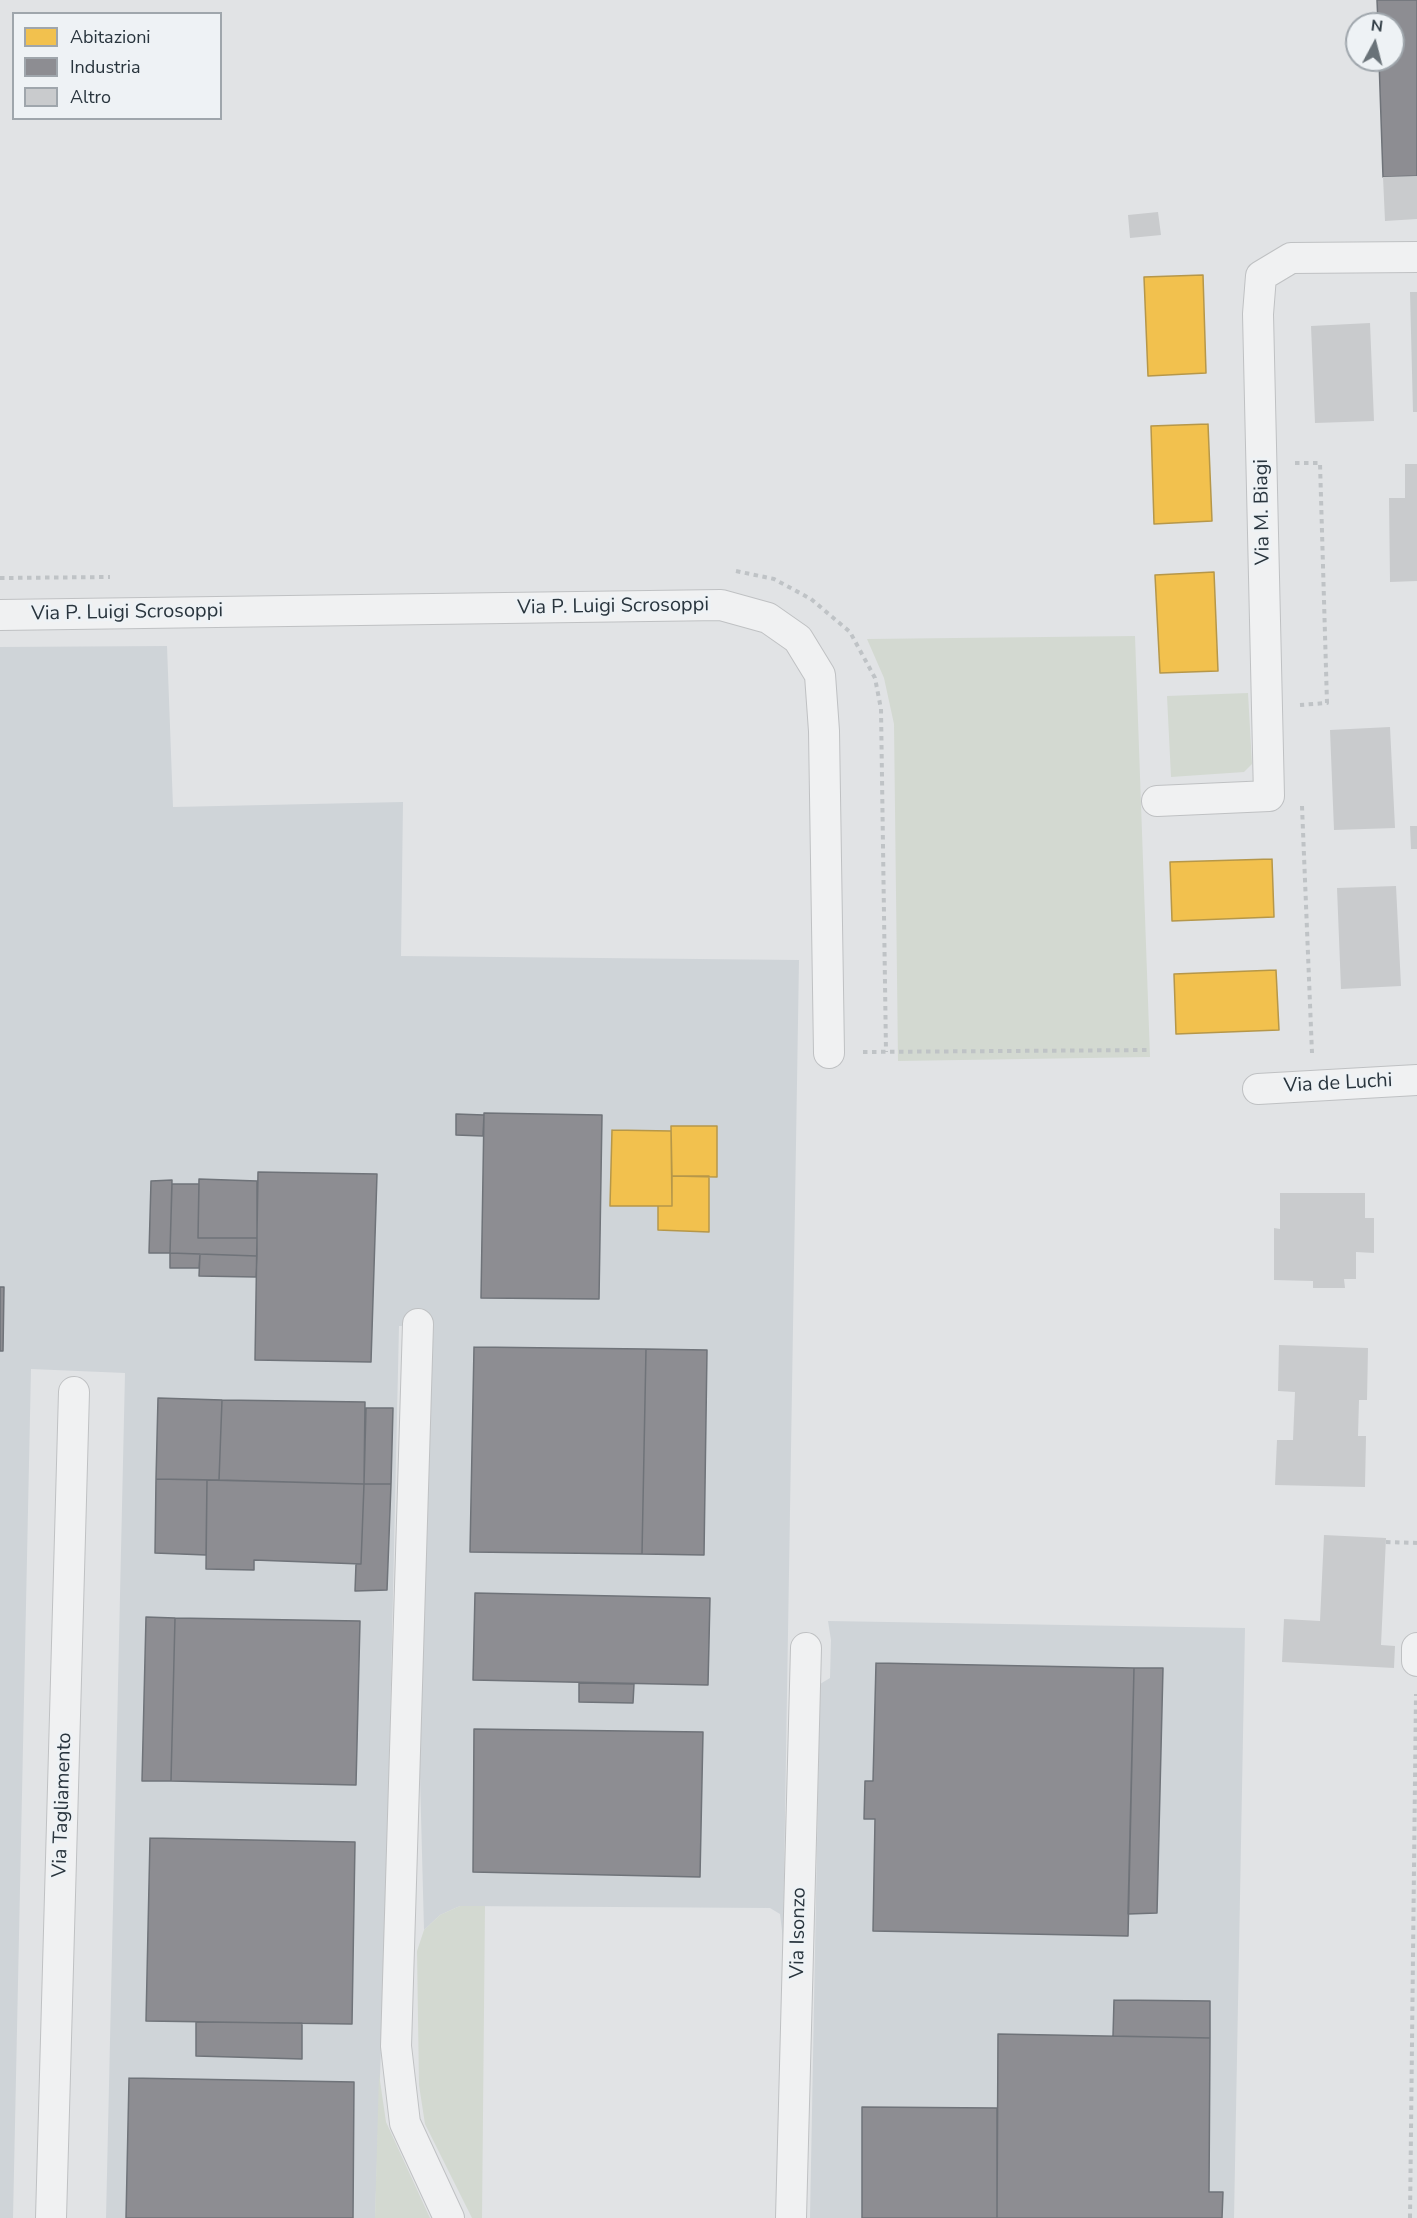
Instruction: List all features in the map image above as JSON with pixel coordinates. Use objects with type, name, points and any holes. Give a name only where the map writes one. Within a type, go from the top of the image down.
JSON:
[{"type":"street","name":"Via M. Biagi","points":[[1157,801],[1269,796],[1258,314],[1261,276],[1290,258],[1417,257]]},
{"type":"street","name":"Via P. Luigi Scrosoppi","points":[[0,615],[721,605],[768,618],[798,639],[820,675],[824,731],[829,1053]]},
{"type":"street","name":"Via de Luchi","points":[[1258,1089],[1417,1080]]},
{"type":"street","points":[[418,1324],[396,2046],[405,2123],[449,2218]]},
{"type":"street","name":"Via Tagliamento","points":[[51,2218],[74,1392]]},
{"type":"street","name":"Via Isonzo","points":[[791,2218],[806,1648]]},
{"type":"street","points":[[1417,1648],[1417,1661]]},
{"type":"path","points":[[1289,463],[1320,463],[1327,703],[1297,705]]},
{"type":"path","points":[[730,570],[774,579],[811,599],[850,632],[875,678],[882,709],[886,1052]]},
{"type":"path","points":[[0,578],[118,577]]},
{"type":"path","points":[[1301,798],[1312,1054]]},
{"type":"path","points":[[829,1053],[1147,1050]]},
{"type":"path","points":[[1386,1542],[1417,1543]]},
{"type":"path","points":[[1410,2218],[1417,1661]]},
{"type":"shaded area","points":[[1135,636],[1150,1057],[898,1061],[894,724],[884,678],[867,639]]},
{"type":"shaded area","points":[[167,646],[173,807],[403,802],[401,956],[799,960],[783,1939],[780,1914],[770,1908],[460,1906],[440,1915],[424,1930],[418,1700],[431,1326],[399,1326],[386,1907],[375,2218],[106,2218],[125,1373],[31,1369],[13,2218],[0,2218],[0,647]]},
{"type":"shaded area","points":[[1248,693],[1252,764],[1244,772],[1171,777],[1167,696]]},
{"type":"shaded area","points":[[828,1621],[1245,1628],[1234,2218],[810,2218],[820,1684],[830,1678],[831,1640]]},
{"type":"shaded area","points":[[460,1906],[485,1906],[482,2218],[472,2218],[425,2124],[419,2085],[417,1951],[424,1930],[440,1915]]},
{"type":"shaded area","points":[[379,2074],[386,2122],[430,2218],[375,2218]]},
{"type":"building: Abitazioni","points":[[1203,275],[1206,373],[1148,376],[1144,277]]},
{"type":"building: Abitazioni","points":[[1208,424],[1212,521],[1154,524],[1151,426]]},
{"type":"building: Abitazioni","points":[[1214,572],[1218,671],[1160,673],[1155,575]]},
{"type":"building: Abitazioni","points":[[1272,859],[1274,917],[1172,921],[1170,862]]},
{"type":"building: Abitazioni","points":[[1276,970],[1279,1030],[1176,1034],[1174,974]]},
{"type":"building: Abitazioni","points":[[671,1126],[717,1126],[717,1177],[672,1176]]},
{"type":"building: Abitazioni","points":[[612,1130],[671,1131],[672,1206],[610,1206]]},
{"type":"building: Abitazioni","points":[[672,1176],[709,1176],[709,1232],[658,1230],[658,1206],[672,1206]]},
{"type":"building: Industria","points":[[1377,0],[1417,0],[1417,176],[1383,177],[1379,72],[1405,72],[1405,12],[1378,12]]},
{"type":"building: Industria","points":[[484,1113],[602,1115],[599,1299],[481,1298]]},
{"type":"building: Industria","points":[[456,1114],[484,1115],[483,1136],[456,1135]]},
{"type":"building: Industria","points":[[258,1172],[377,1174],[371,1362],[255,1360]]},
{"type":"building: Industria","points":[[199,1179],[257,1181],[257,1238],[198,1238]]},
{"type":"building: Industria","points":[[172,1180],[170,1253],[149,1253],[151,1181]]},
{"type":"building: Industria","points":[[172,1184],[199,1184],[198,1238],[257,1238],[257,1256],[170,1253]]},
{"type":"building: Industria","points":[[170,1253],[200,1254],[199,1268],[170,1268]]},
{"type":"building: Industria","points":[[200,1254],[257,1256],[256,1277],[199,1276]]},
{"type":"building: Industria","points":[[0,1287],[4,1287],[3,1351],[0,1351]]},
{"type":"building: Industria","points":[[474,1347],[646,1349],[642,1554],[470,1552]]},
{"type":"building: Industria","points":[[646,1349],[707,1350],[704,1555],[642,1554]]},
{"type":"building: Industria","points":[[158,1398],[222,1400],[219,1480],[156,1479]]},
{"type":"building: Industria","points":[[222,1400],[365,1402],[364,1484],[219,1480]]},
{"type":"building: Industria","points":[[366,1408],[393,1408],[391,1484],[364,1484]]},
{"type":"building: Industria","points":[[156,1479],[207,1480],[206,1555],[155,1553]]},
{"type":"building: Industria","points":[[207,1480],[364,1484],[361,1564],[254,1560],[254,1570],[206,1569]]},
{"type":"building: Industria","points":[[364,1484],[391,1484],[387,1590],[355,1591],[356,1564],[361,1564]]},
{"type":"building: Industria","points":[[475,1593],[710,1598],[708,1685],[473,1680]]},
{"type":"building: Industria","points":[[146,1617],[175,1618],[171,1781],[142,1781]]},
{"type":"building: Industria","points":[[175,1618],[360,1621],[356,1785],[171,1781]]},
{"type":"building: Industria","points":[[876,1663],[1134,1668],[1128,1936],[873,1931],[875,1819],[864,1819],[865,1781],[873,1781]]},
{"type":"building: Industria","points":[[1134,1668],[1163,1668],[1157,1913],[1128,1914]]},
{"type":"building: Industria","points":[[579,1683],[634,1684],[633,1703],[579,1702]]},
{"type":"building: Industria","points":[[474,1729],[703,1732],[700,1877],[473,1872]]},
{"type":"building: Industria","points":[[150,1838],[355,1842],[352,2024],[146,2021]]},
{"type":"building: Industria","points":[[1114,2000],[1210,2001],[1210,2038],[1113,2036]]},
{"type":"building: Industria","points":[[196,2022],[302,2023],[302,2059],[196,2056]]},
{"type":"building: Industria","points":[[998,2034],[1210,2038],[1209,2192],[1223,2192],[1222,2218],[997,2218]]},
{"type":"building: Industria","points":[[129,2078],[354,2082],[353,2218],[126,2218]]},
{"type":"building: Industria","points":[[862,2107],[997,2108],[997,2218],[862,2218]]},
{"type":"building: Altro","points":[[1417,176],[1417,219],[1385,221],[1383,177]]},
{"type":"building: Altro","points":[[1158,212],[1161,235],[1130,238],[1128,215]]},
{"type":"building: Altro","points":[[1410,292],[1417,292],[1417,412],[1413,412]]},
{"type":"building: Altro","points":[[1370,323],[1374,421],[1315,423],[1311,326]]},
{"type":"building: Altro","points":[[1405,464],[1417,464],[1417,581],[1390,582],[1389,498],[1405,498]]},
{"type":"building: Altro","points":[[1390,727],[1395,828],[1334,830],[1330,730]]},
{"type":"building: Altro","points":[[1410,826],[1417,826],[1417,849],[1411,849]]},
{"type":"building: Altro","points":[[1396,886],[1401,986],[1341,989],[1337,888]]},
{"type":"building: Altro","points":[[1280,1193],[1365,1193],[1365,1218],[1374,1218],[1374,1253],[1356,1252],[1356,1279],[1344,1279],[1345,1288],[1313,1288],[1313,1281],[1274,1280],[1274,1228],[1280,1229]]},
{"type":"building: Altro","points":[[1279,1345],[1368,1348],[1367,1400],[1359,1400],[1358,1436],[1366,1436],[1365,1487],[1275,1485],[1277,1440],[1293,1440],[1295,1392],[1278,1391]]},
{"type":"building: Altro","points":[[1324,1535],[1386,1538],[1381,1645],[1395,1646],[1394,1668],[1282,1662],[1284,1619],[1320,1621]]}]
